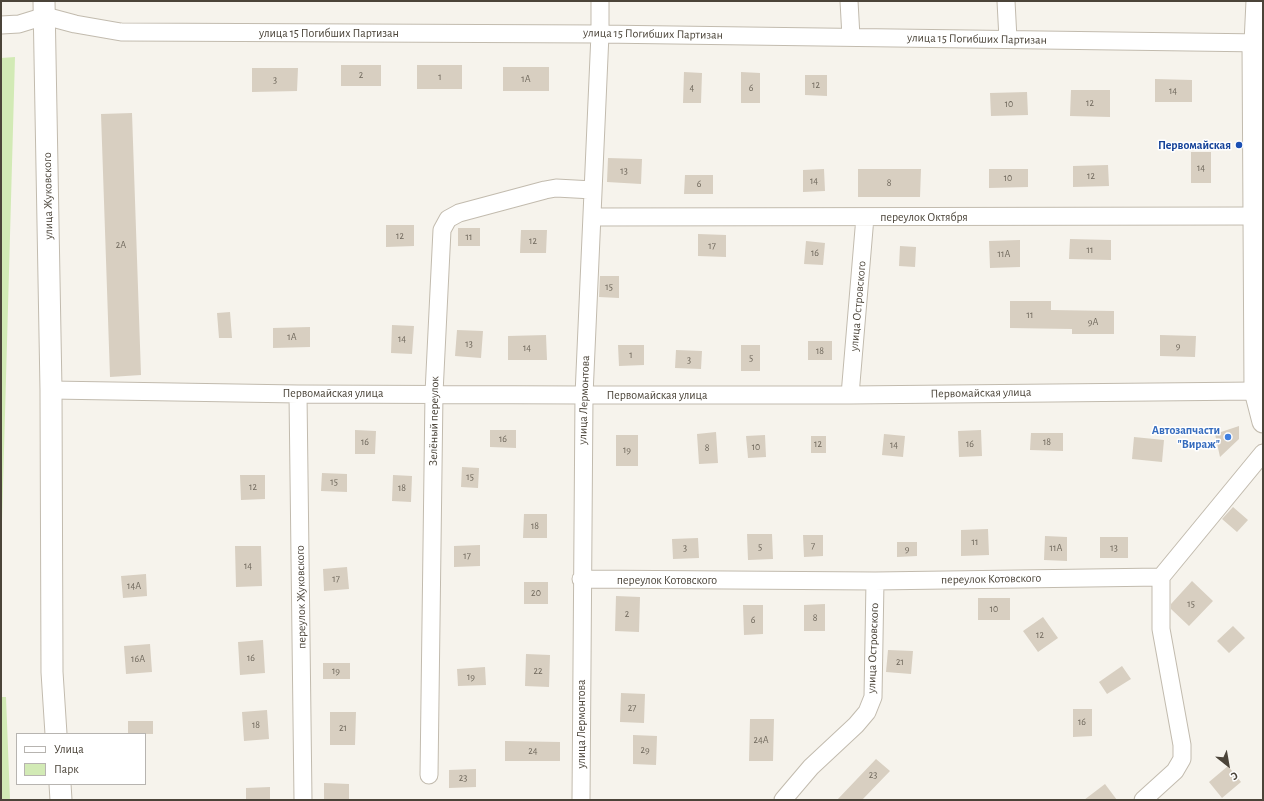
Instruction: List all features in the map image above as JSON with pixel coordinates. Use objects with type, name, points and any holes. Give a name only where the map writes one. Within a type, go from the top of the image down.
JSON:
[{"type":"street","name":"улица Лермонтова","points":[[581,800],[584,395],[600,34],[600,1]]},
{"type":"street","points":[[849,1],[851,37]]},
{"type":"street","points":[[1006,1],[1008,39]]},
{"type":"street","points":[[1255,1],[1258,43],[1255,216],[1259,392],[1263,422]]},
{"type":"street","name":"улица 15 Погибших Партизан","points":[[44,8],[75,24],[121,32],[600,34],[1258,43]]},
{"type":"street","points":[[1,26],[19,24],[44,8]]},
{"type":"street","name":"улица Жуковского","points":[[44,8],[51,390],[52,672],[56,733]]},
{"type":"street","name":"Зелёный переулок","points":[[429,775],[434,393],[442,230],[448,219],[459,213],[545,190],[556,188],[593,190]]},
{"type":"street","name":"переулок Октября","points":[[592,217],[1255,216]]},
{"type":"street","name":"улица Островского","points":[[850,395],[865,217]]},
{"type":"street","name":"Первомайская улица","points":[[51,390],[298,394],[434,393],[584,395],[1259,392]]},
{"type":"street","name":"переулок Жуковского","points":[[298,394],[303,800]]},
{"type":"street","points":[[1144,800],[1175,771],[1182,759],[1182,745],[1161,629],[1160,577],[1263,453]]},
{"type":"street","name":"переулок Котовского","points":[[582,580],[875,581],[1160,577]]},
{"type":"street","name":"улица Островского","points":[[783,800],[811,767],[856,725],[867,712],[873,697],[875,581]]},
{"type":"street","points":[[60,785],[61,800]]},
{"type":"green space","points":[[15,57],[1,557],[1,58]]},
{"type":"green space","points":[[1,697],[6,697],[10,800],[1,800]]},
{"type":"building","points":[[341,65],[381,65],[381,86],[341,86]]},
{"type":"building","points":[[417,65],[462,65],[462,89],[417,89]]},
{"type":"building","points":[[503,67],[549,67],[549,91],[503,91]]},
{"type":"building","points":[[252,68],[298,68],[297,91],[252,92]]},
{"type":"building","points":[[684,72],[702,73],[701,103],[683,103]]},
{"type":"building","points":[[741,72],[760,73],[760,103],[741,103]]},
{"type":"building","points":[[805,75],[827,75],[827,96],[805,95]]},
{"type":"building","points":[[1155,79],[1192,80],[1192,102],[1155,102]]},
{"type":"building","points":[[1071,90],[1110,90],[1110,117],[1070,116]]},
{"type":"building","points":[[1027,92],[1028,115],[991,116],[990,93]]},
{"type":"building","points":[[132,113],[141,375],[110,377],[101,114]]},
{"type":"building","points":[[1191,152],[1211,152],[1211,183],[1191,183]]},
{"type":"building","points":[[608,158],[642,159],[641,184],[607,182]]},
{"type":"building","points":[[1108,165],[1109,186],[1073,187],[1073,166]]},
{"type":"building","points":[[824,169],[825,191],[803,192],[803,170]]},
{"type":"building","points":[[858,169],[921,169],[920,197],[858,197]]},
{"type":"building","points":[[989,169],[1028,169],[1028,187],[989,188]]},
{"type":"building","points":[[685,175],[713,175],[713,194],[684,194]]},
{"type":"building","points":[[386,225],[414,225],[414,246],[386,247]]},
{"type":"building","points":[[458,228],[480,228],[480,246],[458,246]]},
{"type":"building","points":[[521,230],[547,230],[546,253],[520,253]]},
{"type":"building","points":[[698,234],[726,235],[726,257],[698,256]]},
{"type":"building","points":[[1070,239],[1111,240],[1111,260],[1069,259]]},
{"type":"building","points":[[1020,240],[1020,267],[990,268],[989,241]]},
{"type":"building","points":[[806,241],[825,243],[823,265],[804,264]]},
{"type":"building","points":[[900,246],[916,247],[915,267],[899,266]]},
{"type":"building","points":[[600,276],[619,276],[619,298],[599,297]]},
{"type":"building","points":[[1010,301],[1051,301],[1051,310],[1114,311],[1114,334],[1072,334],[1072,329],[1010,328]]},
{"type":"building","points":[[230,312],[232,338],[219,338],[217,313]]},
{"type":"building","points":[[392,325],[414,326],[412,354],[391,353]]},
{"type":"building","points":[[310,327],[310,347],[273,348],[273,328]]},
{"type":"building","points":[[457,330],[483,331],[481,358],[455,356]]},
{"type":"building","points":[[546,335],[547,360],[508,360],[508,336]]},
{"type":"building","points":[[1160,335],[1196,336],[1195,357],[1160,356]]},
{"type":"building","points":[[808,341],[832,341],[832,360],[808,360]]},
{"type":"building","points":[[618,345],[644,345],[644,365],[619,366]]},
{"type":"building","points":[[741,345],[760,345],[760,371],[741,371]]},
{"type":"building","points":[[676,350],[702,351],[701,369],[675,368]]},
{"type":"building","points":[[1239,426],[1239,439],[1220,457],[1215,434]]},
{"type":"building","points":[[355,430],[376,431],[375,454],[355,454]]},
{"type":"building","points":[[490,430],[516,430],[516,448],[490,447]]},
{"type":"building","points":[[981,430],[982,456],[959,457],[958,431]]},
{"type":"building","points":[[716,432],[718,463],[699,464],[697,434]]},
{"type":"building","points":[[1031,433],[1063,433],[1063,451],[1030,450]]},
{"type":"building","points":[[884,434],[905,436],[903,457],[882,455]]},
{"type":"building","points":[[616,435],[638,435],[638,466],[616,466]]},
{"type":"building","points":[[765,435],[766,457],[748,458],[746,436]]},
{"type":"building","points":[[811,436],[826,436],[826,453],[811,453]]},
{"type":"building","points":[[1134,437],[1164,440],[1162,462],[1132,459]]},
{"type":"building","points":[[462,467],[479,468],[478,488],[461,487]]},
{"type":"building","points":[[322,473],[347,474],[347,492],[321,491]]},
{"type":"building","points":[[240,475],[265,475],[265,499],[241,500]]},
{"type":"building","points":[[393,475],[412,476],[411,502],[392,501]]},
{"type":"building","points":[[1233,507],[1248,520],[1237,532],[1222,519]]},
{"type":"building","points":[[524,514],[547,514],[547,538],[523,538]]},
{"type":"building","points":[[988,529],[989,555],[961,556],[961,530]]},
{"type":"building","points":[[747,534],[772,534],[773,559],[748,560]]},
{"type":"building","points":[[803,535],[823,535],[823,556],[804,557]]},
{"type":"building","points":[[1045,536],[1067,537],[1067,561],[1044,560]]},
{"type":"building","points":[[1100,537],[1128,537],[1128,558],[1100,558]]},
{"type":"building","points":[[698,538],[699,558],[673,559],[672,539]]},
{"type":"building","points":[[897,542],[917,542],[917,556],[897,557]]},
{"type":"building","points":[[480,545],[480,566],[454,567],[454,546]]},
{"type":"building","points":[[235,546],[261,546],[262,586],[236,587]]},
{"type":"building","points":[[347,567],[349,589],[324,591],[323,569]]},
{"type":"building","points":[[146,574],[147,596],[123,598],[121,576]]},
{"type":"building","points":[[1192,581],[1213,601],[1189,626],[1171,609],[1171,604]]},
{"type":"building","points":[[524,582],[548,582],[548,604],[524,604]]},
{"type":"building","points":[[616,596],[640,597],[639,632],[615,631]]},
{"type":"building","points":[[978,598],[1010,598],[1010,620],[978,620]]},
{"type":"building","points":[[825,604],[825,631],[804,631],[804,605]]},
{"type":"building","points":[[743,605],[763,605],[763,634],[744,635]]},
{"type":"building","points":[[1043,617],[1058,638],[1038,652],[1023,631]]},
{"type":"building","points":[[1233,626],[1245,638],[1229,653],[1217,641]]},
{"type":"building","points":[[263,640],[265,673],[240,675],[238,642]]},
{"type":"building","points":[[150,644],[152,672],[126,674],[124,646]]},
{"type":"building","points":[[888,650],[913,651],[911,674],[886,672]]},
{"type":"building","points":[[526,654],[550,655],[549,687],[525,686]]},
{"type":"building","points":[[323,663],[350,663],[350,679],[323,679]]},
{"type":"building","points":[[1122,666],[1131,679],[1107,694],[1099,682]]},
{"type":"building","points":[[485,667],[486,685],[458,686],[457,669]]},
{"type":"building","points":[[621,693],[645,694],[644,723],[620,722]]},
{"type":"building","points":[[1073,709],[1092,709],[1092,736],[1073,737]]},
{"type":"building","points":[[267,710],[269,739],[244,741],[242,712]]},
{"type":"building","points":[[330,712],[356,712],[355,745],[330,745]]},
{"type":"building","points":[[750,719],[774,719],[773,761],[749,761]]},
{"type":"building","points":[[128,721],[153,721],[153,734],[128,733]]},
{"type":"building","points":[[633,735],[657,736],[656,765],[633,764]]},
{"type":"building","points":[[505,741],[560,742],[560,761],[505,761]]},
{"type":"building","points":[[876,759],[890,771],[862,800],[837,800]]},
{"type":"building","points":[[1228,766],[1241,782],[1222,798],[1209,782]]},
{"type":"building","points":[[476,769],[476,787],[449,788],[449,770]]},
{"type":"building","points":[[324,783],[349,784],[349,800],[324,800]]},
{"type":"building","points":[[1105,784],[1117,800],[1084,800]]},
{"type":"building","points":[[270,787],[270,800],[246,800],[246,788]]},
{"type":"place","name":"Первомайская","points":[[1239,145]]},
{"type":"place","name":"Автозапчасти \"Вираж\"","points":[[1228,437]]}]
